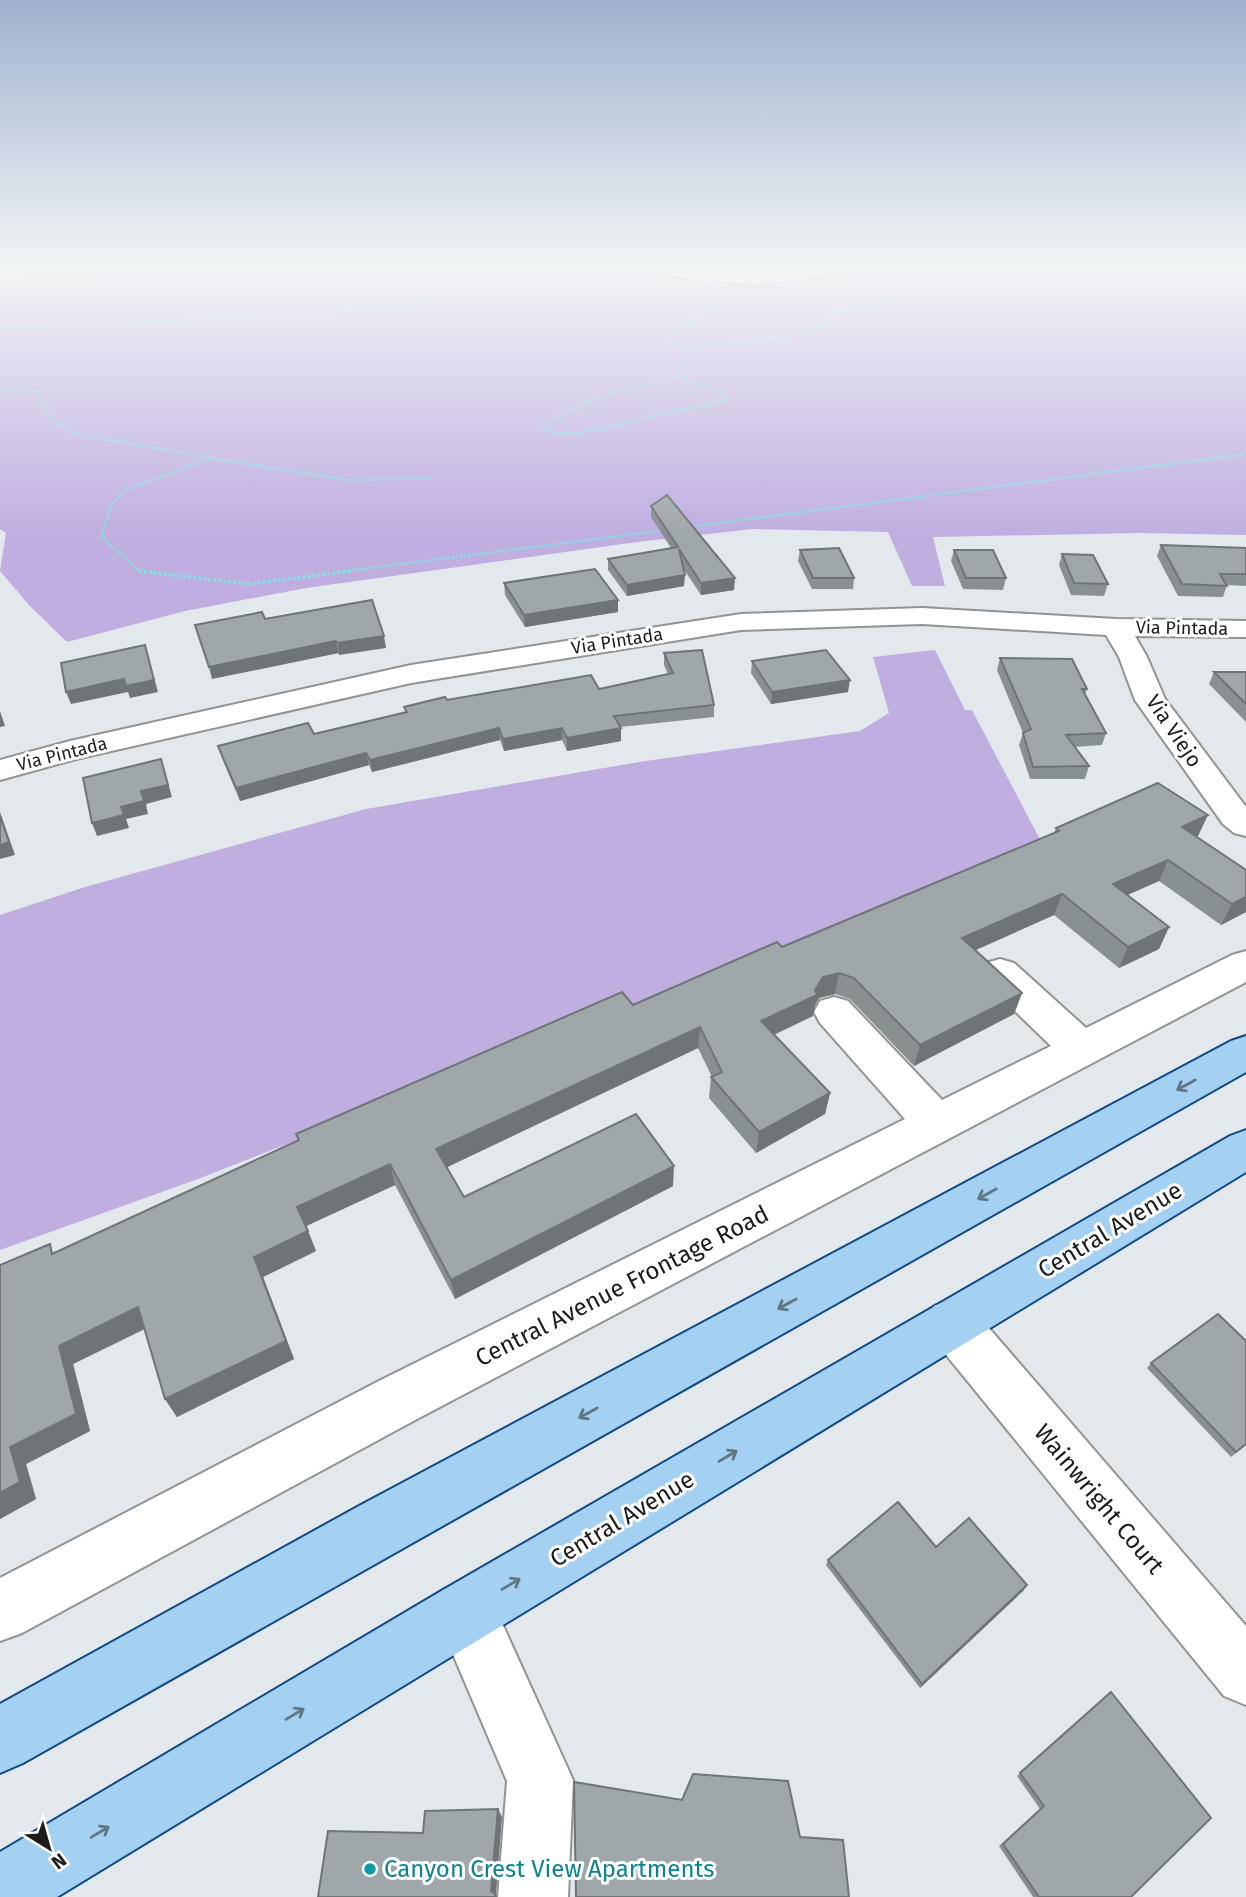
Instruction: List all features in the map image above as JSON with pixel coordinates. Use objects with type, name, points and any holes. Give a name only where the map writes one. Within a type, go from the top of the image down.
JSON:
[{"type":"main road","points":[[0,1740],[380,1527],[1246,1052]]},
{"type":"main road","name":"Central Avenue","points":[[0,1892],[465,1612],[1246,1149]]},
{"type":"street","name":"Via Pintada","points":[[0,769],[411,674],[741,622],[922,616],[1116,627],[1246,629]]},
{"type":"street","name":"Via Viejo","points":[[1116,627],[1133,657],[1150,700],[1235,816],[1246,825]]},
{"type":"street","name":"Central Avenue Frontage Road","points":[[0,1611],[398,1400],[1246,965]]},
{"type":"street","points":[[1000,974],[1082,1050]]},
{"type":"street","points":[[834,1012],[937,1124]]},
{"type":"street","name":"Wainwright Court","points":[[952,1323],[1246,1674]]},
{"type":"street","points":[[465,1612],[540,1780],[533,1897]]},
{"type":"path","points":[[679,377],[685,358]]},
{"type":"path","points":[[679,377],[728,395],[719,403],[576,434],[554,433],[542,426],[560,413],[623,388],[679,377]]},
{"type":"path","points":[[0,387],[39,391],[46,414],[72,433],[347,480],[433,478]]},
{"type":"path","points":[[211,458],[123,491],[110,508],[101,536],[141,573],[248,584],[1246,454]]},
{"type":"shaded area","points":[[0,358],[1246,358],[1246,535],[1138,533],[933,537],[945,586],[912,586],[888,532],[753,529],[637,542],[306,588],[185,611],[67,642],[29,605],[0,571],[6,533],[0,529]]},
{"type":"shaded area","points":[[935,650],[965,710],[972,710],[1044,847],[198,1179],[0,1250],[0,915],[85,887],[366,809],[639,762],[860,731],[889,713],[873,657]]},
{"type":"building","points":[[667,495],[735,578],[701,583],[679,549],[685,575],[627,585],[608,559],[678,547],[651,506]]},
{"type":"building","points":[[1161,545],[1246,548],[1246,574],[1220,574],[1227,586],[1182,584]]},
{"type":"building","points":[[839,548],[854,578],[813,578],[800,550]]},
{"type":"building","points":[[954,550],[993,550],[1006,578],[966,578]]},
{"type":"building","points":[[1062,554],[1093,555],[1108,584],[1074,583]]},
{"type":"building","points":[[595,569],[618,600],[524,615],[504,583]]},
{"type":"building","points":[[372,600],[384,636],[336,641],[209,667],[195,625],[262,612],[265,619]]},
{"type":"building","points":[[145,645],[154,680],[126,686],[124,679],[66,692],[61,663]]},
{"type":"building","points":[[702,650],[714,705],[614,716],[621,728],[567,738],[562,728],[503,739],[499,728],[370,760],[366,753],[236,788],[218,746],[308,723],[314,734],[407,712],[404,707],[445,697],[447,700],[591,675],[599,689],[673,673],[664,653]]},
{"type":"building","points":[[826,650],[850,680],[772,692],[752,661]]},
{"type":"building","points":[[1000,658],[1072,659],[1087,689],[1082,689],[1106,733],[1066,735],[1089,766],[1033,767],[1023,733],[1031,729]]},
{"type":"building","points":[[1214,672],[1246,672],[1246,704]]},
{"type":"building","points":[[161,759],[168,785],[141,791],[144,801],[121,807],[124,815],[92,823],[83,778]]},
{"type":"building","points":[[1158,783],[1208,815],[1182,827],[1246,870],[1246,897],[1232,904],[1168,860],[1113,884],[1169,927],[1128,947],[1062,894],[962,938],[1022,993],[920,1045],[854,978],[839,973],[823,977],[815,990],[817,995],[761,1021],[830,1093],[759,1132],[711,1077],[722,1072],[700,1027],[436,1149],[464,1197],[636,1114],[674,1166],[451,1280],[390,1164],[297,1207],[308,1231],[254,1257],[286,1341],[165,1399],[138,1307],[59,1346],[76,1414],[10,1447],[20,1482],[0,1493],[0,1265],[50,1244],[52,1254],[299,1140],[296,1134],[622,992],[633,1005],[777,942],[782,947],[1059,831],[1056,828]]},
{"type":"building","points":[[0,816],[9,842],[0,845]]},
{"type":"building","points":[[1218,1314],[1246,1341],[1246,1444],[1236,1452],[1151,1363]]},
{"type":"building","points":[[898,1502],[936,1547],[969,1518],[1027,1585],[922,1684],[828,1560]]},
{"type":"building","points":[[1111,1692],[1211,1818],[1131,1897],[1039,1897],[1003,1844],[1044,1806],[1020,1773]]},
{"type":"building","points":[[693,1774],[788,1781],[800,1837],[843,1840],[849,1897],[576,1897],[574,1782],[682,1800]]},
{"type":"building","points":[[498,1809],[491,1891],[495,1897],[318,1897],[328,1831],[423,1833],[425,1811]]},
{"type":"place","name":"Canyon Crest View Apartments","points":[[370,1869]]}]
